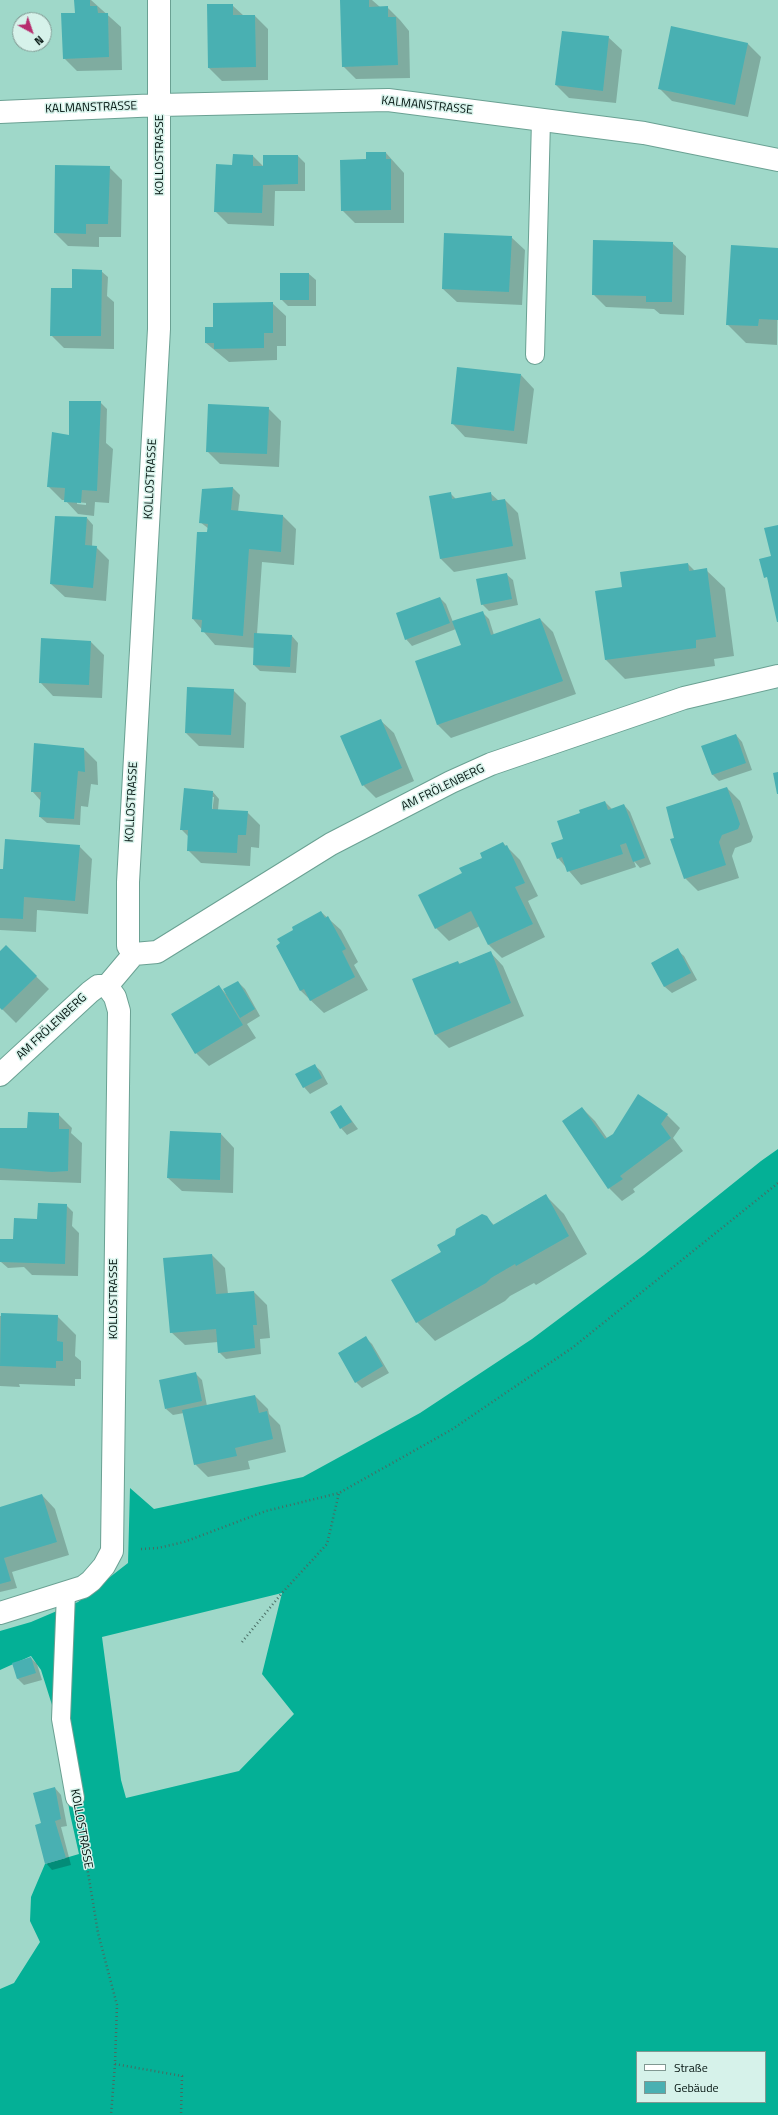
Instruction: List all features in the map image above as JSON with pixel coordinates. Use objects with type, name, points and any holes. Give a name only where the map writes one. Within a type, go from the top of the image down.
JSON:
[{"type":"street","name":"KOLLOSTRASSE","points":[[134,954],[128,946],[126,918],[159,329],[159,0]]},
{"type":"street","name":"KALMANSTRASSE","points":[[0,112],[160,105],[388,100],[644,133],[778,160]]},
{"type":"street","name":"AM FRÖLENBERG","points":[[134,954],[157,952],[331,844],[451,782],[491,764],[684,698],[778,676]]},
{"type":"street","points":[[107,986],[134,954]]},
{"type":"street","name":"AM FRÖLENBERG","points":[[0,1075],[90,992],[98,986],[107,986]]},
{"type":"street","name":"KOLLOSTRASSE","points":[[0,1613],[83,1587],[91,1581],[104,1566],[112,1551],[119,1011],[116,997],[107,986]]},
{"type":"lane","points":[[535,355],[541,120]]},
{"type":"lane","name":"KOLLOSTRASSE","points":[[66,1593],[61,1719],[75,1798]]},
{"type":"path","points":[[112,1551],[158,1548],[184,1542],[266,1511],[339,1492],[451,1430],[572,1348],[778,1183]]},
{"type":"path","points":[[242,1642],[282,1593],[327,1544],[339,1492]]},
{"type":"path","name":"KOLLOSTRASSE","points":[[75,1798],[98,1933],[117,2005],[115,2064],[111,2115]]},
{"type":"path","points":[[115,2064],[182,2076],[181,2115]]},
{"type":"green space","points":[[778,1149],[778,2115],[0,2115],[0,1989],[14,1983],[40,1942],[30,1921],[31,1897],[45,1864],[79,1854],[70,1814],[52,1705],[41,1670],[31,1656],[0,1670],[0,1631],[31,1622],[78,1602],[128,1563],[130,1488],[154,1509],[303,1477],[420,1413],[532,1339],[644,1255]],"holes":[[[282,1593],[262,1674],[294,1714],[239,1771],[126,1798],[121,1780],[102,1637]]]},
{"type":"building","points":[[74,0],[90,0],[90,6],[97,6],[98,13],[108,13],[109,57],[63,59],[61,13],[75,13]]},
{"type":"building","points":[[340,0],[369,0],[369,7],[388,6],[388,17],[396,17],[398,65],[342,67]]},
{"type":"building","points":[[207,4],[233,4],[233,15],[255,15],[256,67],[208,68]]},
{"type":"building","points":[[671,26],[748,43],[735,105],[658,89]]},
{"type":"building","points":[[562,31],[609,36],[603,91],[555,85]]},
{"type":"building","points":[[366,152],[386,152],[386,159],[391,159],[391,210],[341,211],[340,160],[366,159]]},
{"type":"building","points":[[233,154],[253,155],[253,166],[263,166],[263,155],[298,155],[298,184],[263,185],[262,213],[214,212],[216,164],[232,165]]},
{"type":"building","points":[[55,165],[110,166],[108,224],[86,224],[86,234],[54,233]]},
{"type":"building","points":[[444,233],[512,236],[509,292],[442,289]]},
{"type":"building","points":[[593,240],[673,242],[672,302],[646,302],[646,296],[592,295]]},
{"type":"building","points":[[731,245],[778,248],[778,320],[759,319],[758,326],[726,325]]},
{"type":"building","points":[[72,269],[102,270],[101,336],[50,336],[51,288],[72,288]]},
{"type":"building","points":[[280,273],[309,273],[309,300],[280,300]]},
{"type":"building","points":[[273,302],[273,333],[264,333],[264,348],[214,349],[214,343],[205,343],[205,327],[213,327],[213,303]]},
{"type":"building","points":[[457,367],[521,374],[514,431],[451,424]]},
{"type":"building","points":[[69,401],[101,401],[97,491],[82,490],[81,503],[64,502],[65,488],[47,487],[52,432],[69,435]]},
{"type":"building","points":[[208,404],[269,407],[267,454],[206,452]]},
{"type":"building","points":[[233,487],[231,510],[283,515],[281,552],[249,549],[243,636],[201,632],[202,620],[192,619],[197,532],[207,532],[208,524],[199,523],[202,489]]},
{"type":"building","points":[[451,492],[452,499],[491,492],[492,501],[505,499],[513,546],[440,559],[429,496]]},
{"type":"building","points":[[55,516],[87,517],[85,545],[97,546],[93,588],[50,584]]},
{"type":"building","points":[[778,525],[777,622],[767,577],[764,578],[759,559],[771,556],[764,528]]},
{"type":"building","points":[[688,563],[689,571],[707,568],[716,637],[696,640],[696,648],[605,660],[595,591],[622,587],[620,572]]},
{"type":"building","points":[[507,573],[512,599],[481,605],[476,579]]},
{"type":"building","points":[[440,597],[450,623],[405,640],[396,613]]},
{"type":"building","points":[[483,611],[491,635],[540,618],[563,681],[437,725],[415,661],[461,645],[452,621]]},
{"type":"building","points":[[254,633],[292,635],[290,667],[253,665]]},
{"type":"building","points":[[41,638],[91,641],[89,685],[39,683]]},
{"type":"building","points":[[187,687],[234,689],[231,735],[185,733]]},
{"type":"building","points":[[381,719],[402,768],[362,786],[340,736]]},
{"type":"building","points":[[736,734],[746,763],[712,775],[701,746]]},
{"type":"building","points":[[34,743],[84,748],[85,772],[78,771],[74,819],[39,817],[41,792],[31,792]]},
{"type":"building","points":[[778,772],[778,794],[777,794],[773,773]]},
{"type":"building","points":[[727,787],[740,824],[738,829],[722,835],[719,842],[726,865],[684,879],[670,839],[674,838],[666,807]]},
{"type":"building","points":[[184,788],[213,791],[212,809],[248,811],[246,835],[238,835],[237,853],[187,851],[188,830],[180,830]]},
{"type":"building","points":[[605,801],[608,810],[624,804],[645,858],[633,862],[626,843],[620,845],[623,854],[567,872],[562,857],[557,859],[551,843],[563,839],[557,821],[580,813],[579,810]]},
{"type":"building","points":[[5,839],[80,845],[75,901],[24,897],[23,919],[0,918],[0,869],[3,869]]},
{"type":"building","points":[[503,842],[505,846],[507,845],[525,883],[515,887],[533,924],[488,945],[471,911],[435,929],[418,895],[462,873],[459,868],[482,858],[480,853]]},
{"type":"building","points":[[321,911],[325,918],[328,916],[346,949],[342,951],[355,977],[310,1001],[304,989],[300,991],[276,946],[280,943],[277,939],[293,930],[292,927]]},
{"type":"building","points":[[6,945],[37,976],[2,1010],[0,1008],[0,951]]},
{"type":"building","points":[[678,948],[691,973],[664,987],[651,963]]},
{"type":"building","points":[[491,951],[511,1003],[435,1035],[412,979],[458,961],[459,964]]},
{"type":"building","points":[[238,981],[255,1009],[240,1018],[223,989]]},
{"type":"building","points":[[219,985],[243,1025],[195,1054],[171,1014]]},
{"type":"building","points":[[315,1064],[322,1078],[303,1088],[295,1074]]},
{"type":"building","points":[[638,1094],[668,1114],[661,1124],[671,1138],[620,1176],[623,1179],[608,1189],[562,1121],[582,1107],[605,1139],[613,1134]]},
{"type":"building","points":[[341,1105],[352,1122],[340,1129],[330,1112]]},
{"type":"building","points":[[28,1112],[59,1113],[59,1129],[69,1129],[68,1171],[52,1172],[0,1168],[0,1128],[27,1128]]},
{"type":"building","points":[[170,1131],[221,1133],[220,1180],[167,1178]]},
{"type":"building","points":[[546,1194],[569,1236],[516,1266],[515,1264],[491,1278],[486,1283],[416,1323],[391,1280],[441,1252],[437,1245],[455,1235],[456,1229],[482,1214],[487,1216],[493,1225]]},
{"type":"building","points":[[38,1203],[67,1204],[65,1264],[0,1262],[0,1239],[13,1239],[14,1218],[37,1219]]},
{"type":"building","points":[[212,1254],[216,1294],[254,1291],[257,1325],[253,1325],[255,1348],[218,1353],[216,1329],[170,1333],[163,1258]]},
{"type":"building","points":[[1,1313],[58,1315],[57,1341],[63,1342],[63,1361],[56,1361],[56,1368],[0,1366]]},
{"type":"building","points":[[366,1336],[383,1366],[355,1383],[338,1353]]},
{"type":"building","points":[[196,1372],[202,1401],[165,1409],[159,1380]]},
{"type":"building","points":[[255,1395],[259,1413],[267,1411],[273,1439],[235,1448],[237,1456],[194,1465],[182,1410]]},
{"type":"building","points":[[42,1494],[57,1542],[4,1558],[11,1581],[0,1584],[0,1507]]},
{"type":"building","points":[[31,1657],[36,1673],[17,1679],[12,1663]]},
{"type":"building","points":[[55,1787],[61,1819],[55,1821],[66,1858],[45,1864],[35,1825],[41,1823],[33,1793]]}]
